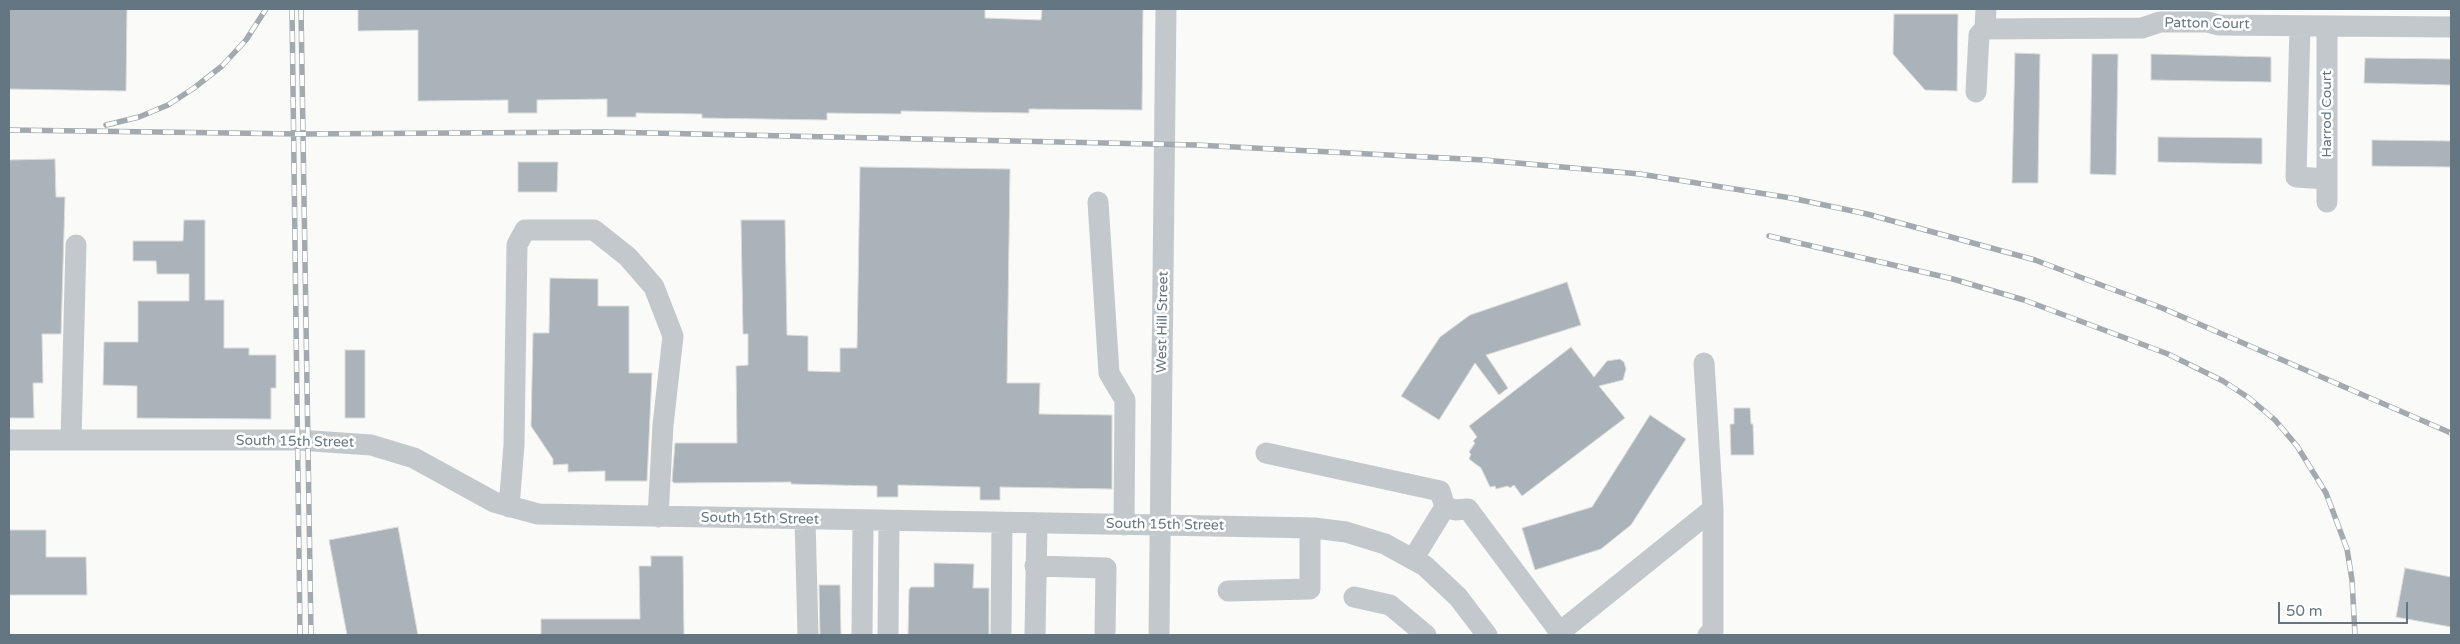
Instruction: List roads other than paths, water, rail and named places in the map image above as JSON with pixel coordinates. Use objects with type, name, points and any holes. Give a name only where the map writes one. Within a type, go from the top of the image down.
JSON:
[{"type":"street","name":"West Hill Street","points":[[1159,635],[1166,9]]},
{"type":"street","name":"Patton Court","points":[[1986,19],[2142,28],[2160,22],[2300,26],[2451,27]]},
{"type":"street","points":[[1976,92],[1980,35],[1986,19]]},
{"type":"street","points":[[2300,26],[2296,177],[2327,179]]},
{"type":"street","name":"Harrod Court","points":[[2327,26],[2327,202]]},
{"type":"street","points":[[1098,202],[1109,373],[1125,400],[1124,525]]},
{"type":"street","points":[[509,507],[514,445],[516,245],[524,230],[594,230],[628,257],[654,287],[673,336],[663,425],[658,517]]},
{"type":"street","points":[[71,440],[76,245]]},
{"type":"street","points":[[1704,363],[1713,509],[1713,631],[1708,635]]},
{"type":"street","name":"South 15th Street","points":[[9,440],[298,440],[371,445],[414,458],[494,502],[538,514],[1310,528],[1356,535],[1385,544],[1413,559],[1442,580],[1458,597],[1486,635]]},
{"type":"street","points":[[1266,453],[1440,491],[1445,507],[1413,559]]},
{"type":"street","points":[[1445,507],[1455,510],[1468,509],[1561,634],[1713,509]]},
{"type":"street","points":[[805,519],[808,635]]},
{"type":"street","points":[[862,635],[863,520]]},
{"type":"street","points":[[888,635],[889,521]]},
{"type":"street","points":[[1001,635],[1002,523]]},
{"type":"street","points":[[1035,635],[1037,523]]},
{"type":"street","points":[[1228,591],[1310,589],[1310,528]]},
{"type":"street","points":[[1035,566],[1106,568],[1105,635]]},
{"type":"street","points":[[1354,597],[1390,605],[1426,635]]},
{"type":"railway","points":[[106,125],[139,117],[168,105],[194,88],[222,66],[246,40],[266,9]]},
{"type":"railway","points":[[292,9],[300,635]]},
{"type":"railway","points":[[301,9],[311,635]]},
{"type":"railway","points":[[9,130],[302,134],[605,132],[1196,145],[1484,160],[1640,174],[1791,198],[1867,214],[2035,260],[2162,308],[2451,433]]},
{"type":"railway","points":[[1769,236],[1953,279],[2024,300],[2168,354],[2223,381],[2249,398],[2275,420],[2297,446],[2326,493],[2347,549],[2352,580],[2355,635]]}]
